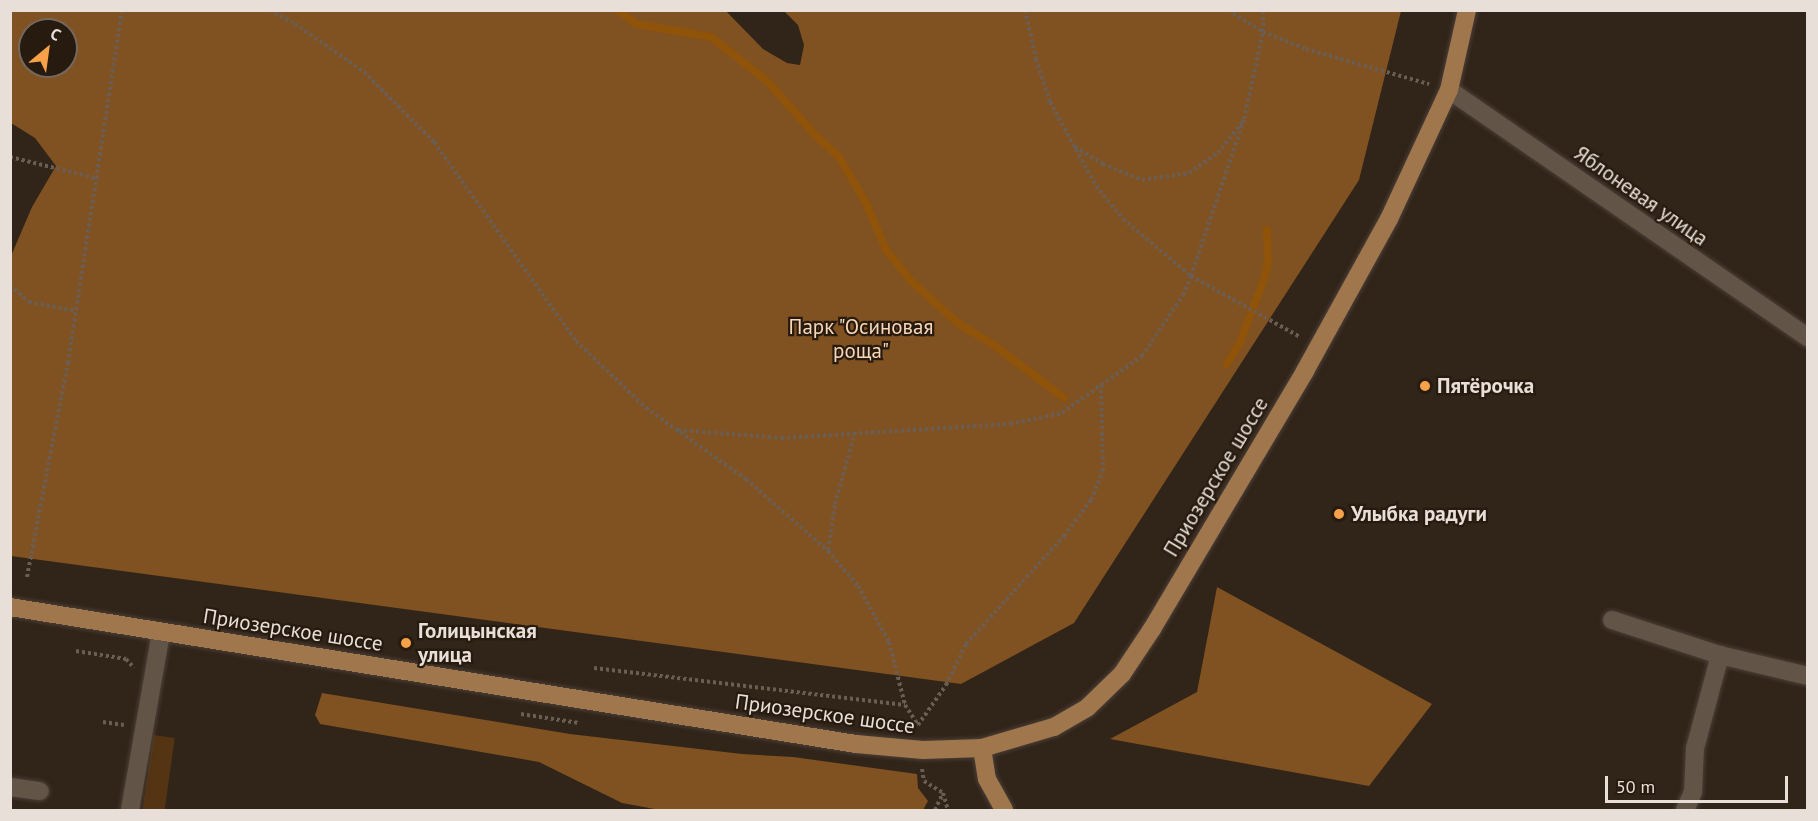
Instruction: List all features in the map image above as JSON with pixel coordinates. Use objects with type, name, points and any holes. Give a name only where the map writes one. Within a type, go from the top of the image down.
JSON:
[{"type":"main road","name":"Приозерское шоссе","points":[[10,607],[856,744],[923,750],[982,748],[1054,727],[1088,707],[1122,674],[1152,629],[1318,348],[1389,219],[1449,90],[1467,10]]},
{"type":"main road","points":[[982,748],[987,779],[1004,810]]},
{"type":"street","name":"Яблоневая улица","points":[[1449,90],[1808,338]]},
{"type":"street","points":[[1612,620],[1720,655],[1808,676]]},
{"type":"street","points":[[130,810],[161,632]]},
{"type":"street","points":[[1685,810],[1693,792],[1695,748],[1720,655]]},
{"type":"street","points":[[10,787],[40,791]]},
{"type":"path","points":[[27,577],[76,311],[122,10]]},
{"type":"path","points":[[270,10],[295,24],[363,72],[434,142],[576,341],[646,408],[746,479],[828,551],[858,586],[890,642],[905,705],[918,725],[946,685],[966,644],[1064,536],[1091,500],[1103,471],[1101,385]]},
{"type":"path","points":[[1025,10],[1036,59],[1050,102],[1096,186],[1123,219],[1191,276],[1318,348]]},
{"type":"path","points":[[1228,10],[1263,32],[1306,50],[1449,90]]},
{"type":"path","points":[[677,430],[781,438],[1010,424],[1062,413],[1142,356],[1183,295],[1191,276],[1244,119],[1263,32],[1263,10]]},
{"type":"path","points":[[1074,147],[1103,164],[1142,180],[1177,175],[1189,173],[1218,153],[1244,119]]},
{"type":"path","points":[[10,157],[96,178]]},
{"type":"path","points":[[10,285],[29,302],[76,311]]},
{"type":"path","points":[[828,551],[835,504],[855,432]]},
{"type":"path","points":[[76,651],[126,659],[134,668],[132,679]]},
{"type":"path","points":[[594,668],[905,705]]},
{"type":"path","points":[[103,722],[124,726],[126,714]]},
{"type":"path","points":[[922,769],[924,781],[943,793],[948,810]]},
{"type":"path","points":[[935,810],[943,793]]},
{"type":"shaded area","points":[[153,735],[175,738],[165,810],[142,810]]},
{"type":"green space","name":"Парк \"Осиновая роща\"","points":[[11,10],[726,11],[763,49],[787,63],[800,65],[804,45],[798,25],[784,11],[1401,11],[1359,180],[1074,623],[961,684],[11,556],[11,256],[32,207],[56,166],[35,138],[11,123]]},
{"type":"green space","points":[[1217,587],[1432,704],[1369,786],[1110,739],[1197,692]]},
{"type":"green space","points":[[322,693],[570,734],[742,754],[793,757],[917,774],[918,788],[928,801],[923,810],[660,810],[622,803],[539,762],[320,724],[315,715]]},
{"type":"waterway","points":[[618,10],[636,24],[711,37],[767,81],[816,136],[839,157],[866,203],[886,250],[911,281],[959,324],[991,343],[1064,398]]},
{"type":"waterway","points":[[1227,364],[1240,342],[1264,279],[1268,262],[1267,230]]},
{"type":"place","name":"Пятёрочка","points":[[1425,386]]},
{"type":"place","name":"Улыбка радуги","points":[[1339,514]]},
{"type":"place","name":"Голицынская улица","points":[[406,643]]}]
